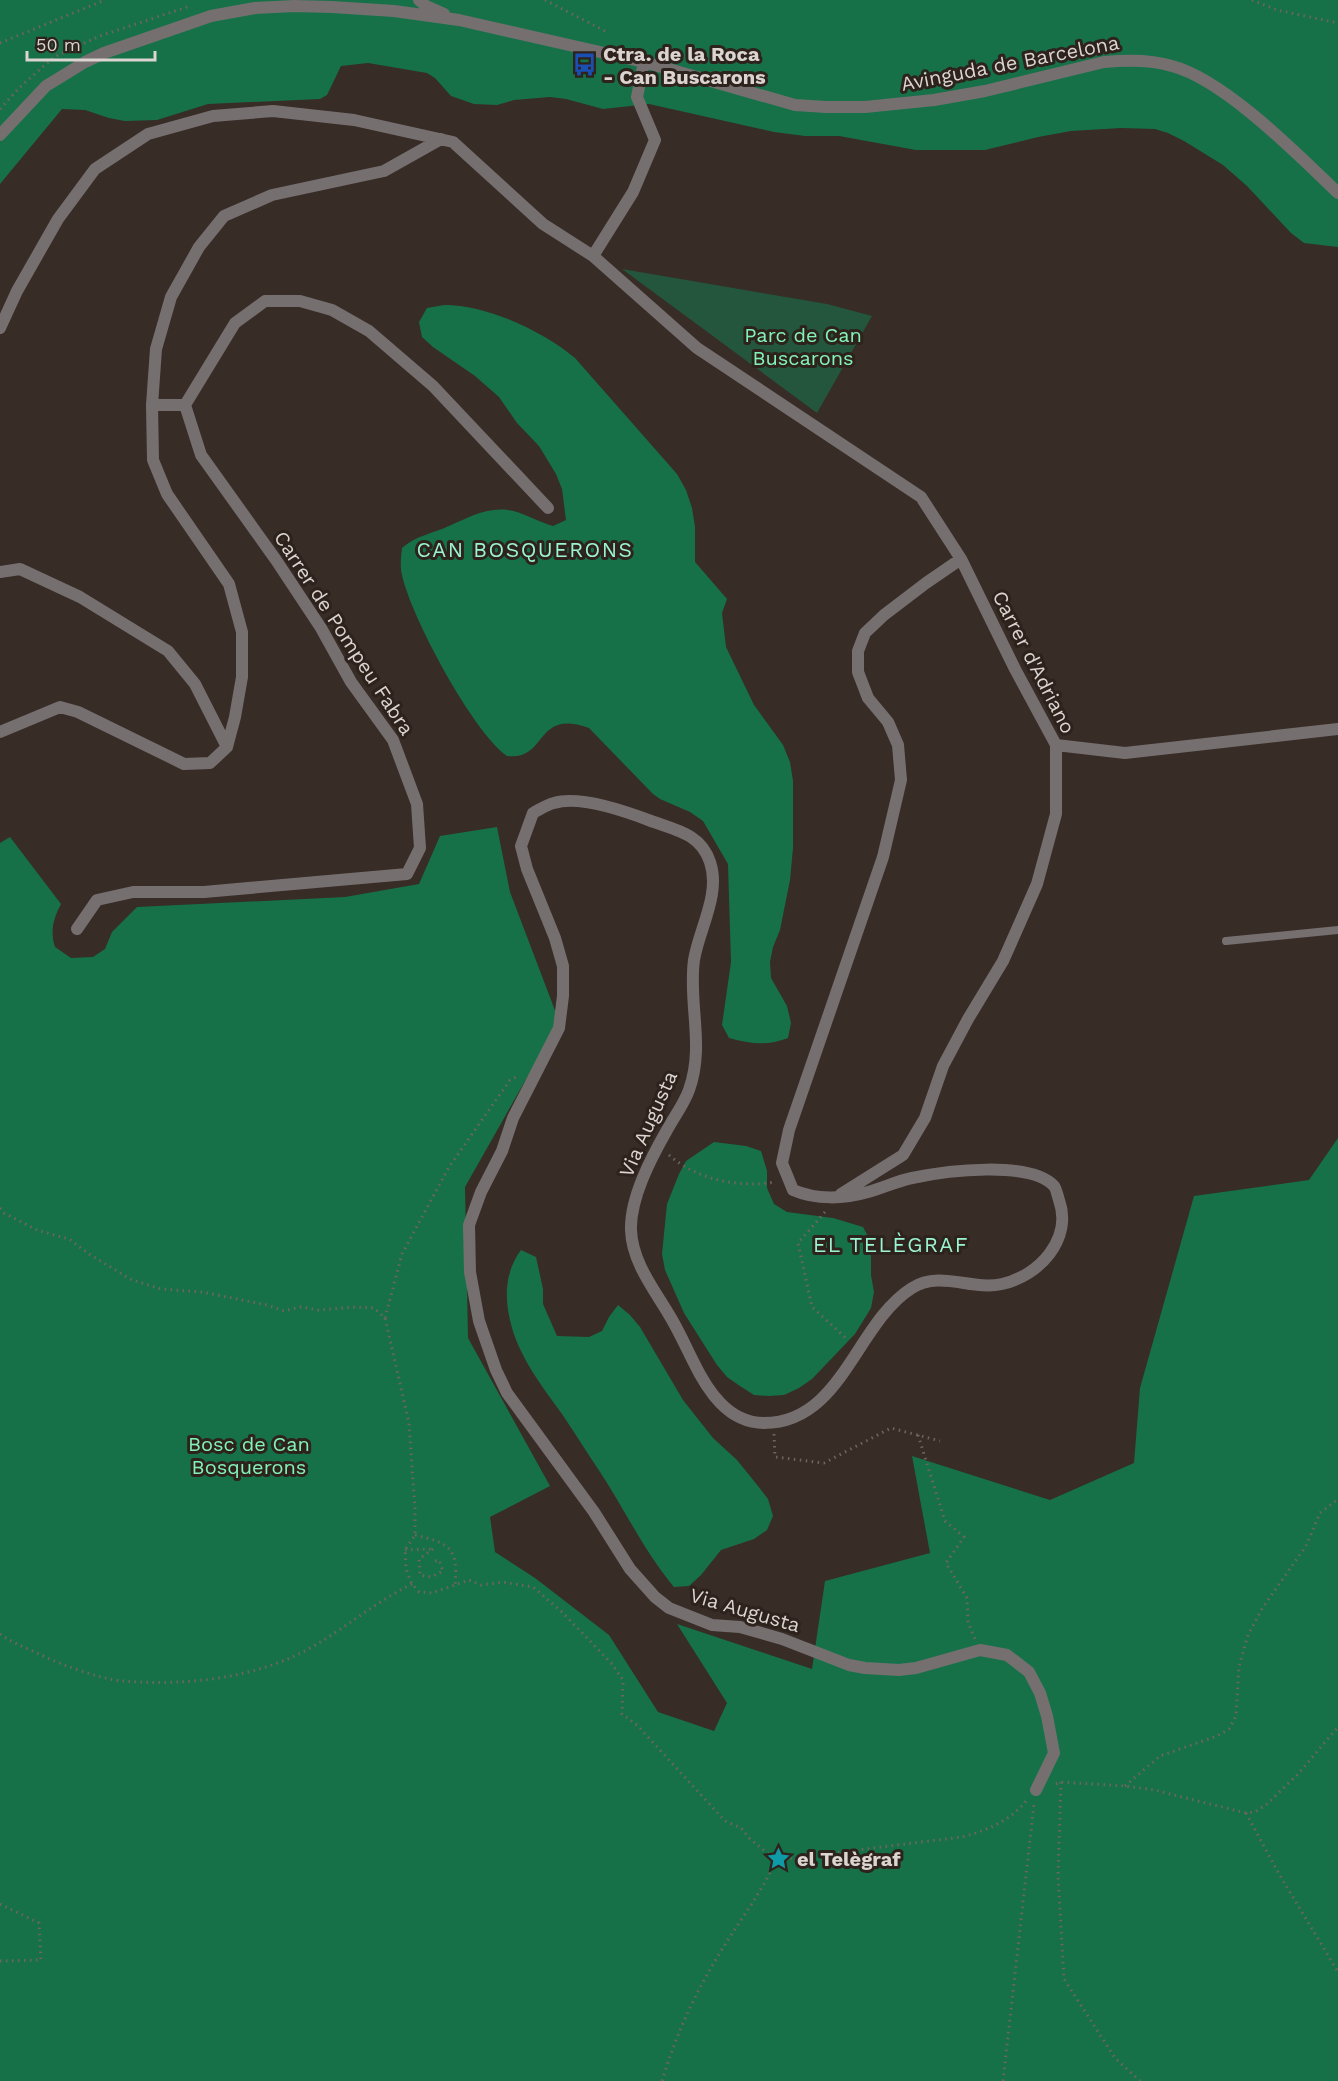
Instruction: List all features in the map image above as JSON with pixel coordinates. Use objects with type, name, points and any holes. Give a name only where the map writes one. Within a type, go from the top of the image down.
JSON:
[{"type":"street","points":[[332,7],[345,0]]},
{"type":"street","points":[[419,0],[426,6],[459,20]]},
{"type":"street","points":[[0,135],[46,86],[64,73],[104,53],[211,16],[231,11],[294,6],[393,6],[459,20]]},
{"type":"street","name":"Avinguda de Barcelona","points":[[459,20],[644,62],[795,105],[826,107],[865,107],[934,100],[986,91],[1104,62],[1147,61],[1171,65],[1197,76],[1230,97],[1338,194]]},
{"type":"street","points":[[593,256],[633,192],[655,140],[637,97],[644,62]]},
{"type":"street","name":"Carrer d'Adriano","points":[[0,328],[17,291],[58,219],[94,169],[148,134],[213,116],[273,111],[354,120],[453,142],[543,224],[593,256],[697,348],[921,497],[961,559],[1015,669],[1056,745],[1056,814],[1037,884],[1003,961],[943,1066],[925,1118],[903,1155],[838,1197]]},
{"type":"street","points":[[0,732],[60,706],[88,717],[184,764],[210,763],[227,747],[242,677],[242,632],[230,584],[166,494],[153,460],[152,405],[156,349],[171,297],[199,247],[224,216],[272,195],[384,171],[441,139]]},
{"type":"street","points":[[152,405],[185,405],[235,323],[265,301],[300,301],[332,310],[369,331],[433,386],[548,508]]},
{"type":"street","name":"Carrer de Pompeu Fabra","points":[[77,929],[97,900],[133,892],[204,892],[407,874],[420,848],[417,804],[393,740],[351,682],[321,628],[276,560],[201,455],[185,405]]},
{"type":"street","points":[[789,1179],[782,1163],[789,1130],[883,857],[901,780],[898,745],[888,722],[868,698],[858,672],[858,651],[865,633],[884,615],[961,559]]},
{"type":"street","points":[[0,572],[20,569],[80,597],[168,651],[195,684],[227,747]]},
{"type":"street","points":[[1056,745],[1125,753],[1338,729]]},
{"type":"street","name":"Via Augusta","points":[[789,1179],[793,1190],[809,1197],[838,1197],[866,1193],[916,1177],[999,1169],[1031,1172],[1055,1187],[1064,1212],[1058,1237],[1047,1259],[1026,1276],[999,1286],[951,1280],[921,1283],[908,1291],[896,1302],[859,1349],[830,1391],[806,1413],[789,1420],[757,1423],[741,1418],[720,1404],[709,1392],[670,1316],[649,1283],[636,1255],[631,1236],[631,1219],[643,1176],[688,1094],[697,1035],[694,957],[711,904],[712,866],[705,850],[691,834],[636,815],[585,802],[556,802],[532,813],[521,846],[527,869],[555,938],[563,966],[563,996],[559,1028],[513,1118],[502,1150],[481,1192],[469,1226],[469,1256],[474,1297],[487,1345],[507,1393],[594,1512],[617,1552],[655,1597],[669,1608],[712,1625],[740,1627],[782,1639],[849,1665],[882,1669],[916,1668],[980,1650],[1007,1655],[1029,1672],[1040,1693],[1047,1716],[1054,1754],[1036,1790]]},
{"type":"lane","points":[[1226,941],[1338,930]]},
{"type":"path","points":[[0,43],[105,0]]},
{"type":"path","points":[[544,0],[550,1],[605,31]]},
{"type":"path","points":[[1252,0],[1277,10],[1338,22]]},
{"type":"path","points":[[539,1065],[510,1080],[449,1167],[402,1254],[385,1318],[409,1423],[415,1535],[405,1550],[406,1569],[412,1584],[419,1592],[432,1593],[469,1580],[481,1585],[503,1582],[533,1587],[562,1612],[612,1664],[623,1680],[622,1714],[637,1725],[725,1821],[741,1828],[750,1839],[776,1860],[962,1838],[1006,1821],[1036,1790],[1061,1782],[1125,1786],[1193,1798],[1246,1813],[1255,1812],[1267,1804],[1298,1774],[1338,1727]]},
{"type":"path","points":[[659,1145],[680,1164],[716,1179],[742,1185],[789,1179]]},
{"type":"path","points":[[838,1197],[798,1243],[812,1307],[859,1349]]},
{"type":"path","points":[[0,1208],[4,1213],[37,1230],[69,1239],[88,1254],[132,1280],[161,1289],[201,1292],[267,1305],[284,1311],[301,1307],[318,1310],[374,1308],[385,1318]]},
{"type":"path","points":[[773,1423],[775,1457],[824,1463],[891,1428],[940,1441]]},
{"type":"path","points":[[918,1435],[945,1521],[964,1537],[946,1563],[967,1598],[968,1622],[980,1650]]},
{"type":"path","points":[[1125,1786],[1160,1756],[1217,1736],[1229,1729],[1236,1716],[1239,1666],[1248,1635],[1263,1607],[1306,1546],[1320,1513],[1338,1499]]},
{"type":"path","points":[[415,1535],[443,1542],[453,1554],[456,1570],[455,1585]]},
{"type":"path","points":[[405,1550],[433,1549],[418,1559],[420,1575],[431,1577],[443,1571],[439,1560],[435,1561]]},
{"type":"path","points":[[0,1634],[60,1664],[122,1681],[188,1681],[261,1669],[301,1652],[336,1633],[389,1595],[412,1584]]},
{"type":"path","points":[[1061,1782],[1058,1875],[1064,1979],[1115,2058],[1140,2081]]},
{"type":"path","points":[[1003,2081],[1036,1790]]},
{"type":"path","points":[[1246,1813],[1338,1972]]},
{"type":"path","points":[[662,2081],[689,2007],[776,1860]]},
{"type":"path","points":[[0,1904],[39,1923],[41,1960],[0,1961]]},
{"type":"green space","points":[[0,0],[1338,0],[1338,247],[1304,243],[1291,233],[1247,186],[1223,165],[1184,141],[1155,129],[1121,128],[1071,131],[985,150],[916,150],[839,136],[805,136],[774,132],[649,104],[603,109],[550,97],[514,100],[497,105],[474,104],[451,96],[435,78],[427,73],[368,63],[341,66],[327,95],[320,99],[208,104],[157,120],[125,121],[85,110],[62,109],[0,184]]},
{"type":"green space","name":"Parc de Can Buscarons","points":[[622,269],[827,304],[872,316],[817,413]]},
{"type":"green space","points":[[444,305],[478,309],[514,321],[562,348],[575,358],[677,474],[686,490],[695,527],[695,562],[727,599],[722,613],[726,647],[754,705],[783,745],[790,762],[793,781],[793,848],[790,880],[780,930],[770,962],[771,978],[787,1006],[791,1023],[788,1038],[766,1043],[745,1042],[729,1038],[722,1025],[731,962],[728,864],[703,821],[653,794],[589,728],[571,724],[559,725],[550,729],[529,751],[520,755],[507,756],[493,743],[461,699],[417,618],[401,572],[402,548],[407,544],[492,510],[514,511],[553,526],[566,520],[562,489],[539,446],[517,423],[499,397],[475,376],[422,337],[419,322],[427,308]]},
{"type":"green space","name":"Bosc de Can Bosquerons","points":[[497,827],[510,892],[559,1021],[465,1187],[468,1338],[550,1486],[490,1517],[495,1552],[535,1578],[609,1635],[658,1712],[714,1731],[727,1703],[677,1624],[812,1669],[825,1581],[930,1553],[912,1456],[1050,1500],[1134,1463],[1140,1388],[1194,1196],[1309,1180],[1338,1138],[1338,2081],[0,2081],[0,843],[10,837],[61,904],[53,925],[53,941],[55,947],[71,958],[93,957],[105,949],[112,932],[137,907],[345,897],[419,884],[440,836]]},
{"type":"green space","points":[[714,1142],[746,1146],[761,1151],[767,1171],[767,1188],[774,1204],[787,1212],[833,1218],[863,1227],[871,1242],[871,1275],[874,1292],[871,1308],[855,1334],[812,1379],[784,1395],[754,1395],[727,1377],[684,1313],[665,1270],[662,1254],[667,1204],[686,1161]]},
{"type":"green space","points":[[521,1250],[536,1257],[543,1289],[543,1304],[557,1336],[589,1337],[602,1331],[618,1305],[640,1327],[683,1400],[713,1438],[737,1460],[768,1499],[773,1516],[767,1530],[754,1539],[721,1550],[689,1586],[674,1587],[663,1573],[521,1351],[512,1328],[507,1287],[511,1268]]},
{"type":"place","name":"Ctra. de la Roca - Can Buscarons","points":[[585,65]]},
{"type":"place","name":"el Telègraf","points":[[779,1859]]},
{"type":"district","name":"CAN BOSQUERONS","points":[[525,549]]},
{"type":"district","name":"EL TELÈGRAF","points":[[891,1244]]}]
